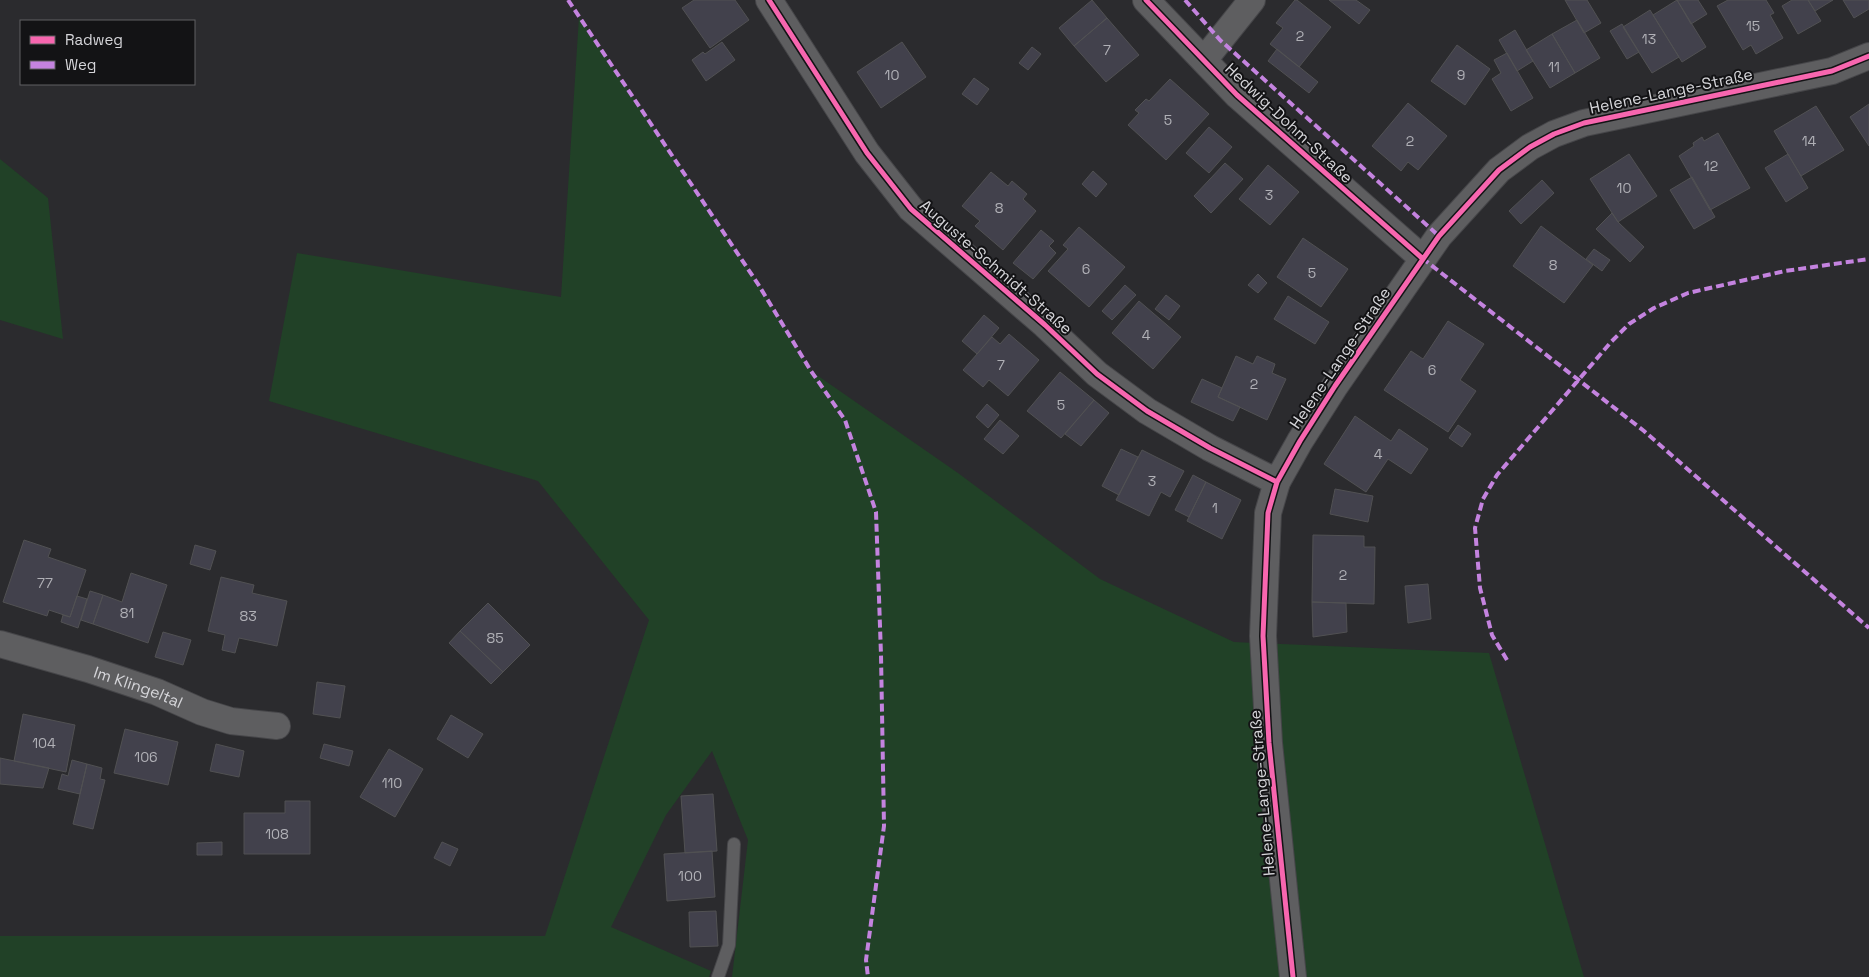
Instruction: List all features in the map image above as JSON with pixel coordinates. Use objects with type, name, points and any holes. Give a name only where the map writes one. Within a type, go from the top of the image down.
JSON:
[{"type":"street","name":"Auguste-Schmidt-Straße","points":[[769,0],[867,153],[886,180],[911,209],[1097,374],[1147,411],[1210,448],[1276,482]]},
{"type":"street","name":"Hedwig-Dohm-Straße","points":[[1146,0],[1243,101],[1422,258]]},
{"type":"street","points":[[1204,60],[1252,0]]},
{"type":"street","name":"Helene-Lange-Straße","points":[[1293,977],[1269,743],[1263,636],[1268,513],[1276,482],[1300,441],[1335,386],[1439,236],[1499,170],[1530,146],[1584,122],[1832,71],[1869,56]]},
{"type":"street","name":"Im Klingeltal","points":[[0,644],[88,669],[157,692],[202,712],[231,721],[277,726]]},
{"type":"lane","points":[[718,977],[729,944],[734,844]]},
{"type":"green space","points":[[579,17],[758,284],[811,371],[958,473],[1100,579],[1234,642],[1489,653],[1584,977],[732,977],[748,840],[712,751],[666,815],[611,927],[711,971],[709,977],[0,977],[0,936],[545,936],[649,620],[538,481],[269,401],[297,253],[561,297]]},
{"type":"green space","points":[[0,159],[48,198],[63,339],[0,320]]},
{"type":"building","points":[[694,0],[735,0],[749,20],[710,48],[682,8]]},
{"type":"building","points":[[1092,0],[1107,18],[1074,46],[1059,28]]},
{"type":"building","points":[[1295,0],[1331,27],[1299,67],[1270,44],[1283,28],[1276,23]]},
{"type":"building","points":[[1329,0],[1356,0],[1370,10],[1359,24]]},
{"type":"building","points":[[1565,0],[1587,0],[1601,23],[1584,33]]},
{"type":"building","points":[[1677,0],[1706,47],[1682,62],[1653,15]]},
{"type":"building","points":[[1677,0],[1698,0],[1707,14],[1691,24]]},
{"type":"building","points":[[1728,0],[1766,0],[1774,13],[1770,15],[1783,38],[1756,54],[1751,45],[1743,50],[1717,6]]},
{"type":"building","points":[[1792,0],[1808,0],[1821,21],[1798,34],[1782,6]]},
{"type":"building","points":[[1808,0],[1833,0],[1815,11]]},
{"type":"building","points":[[1843,0],[1869,0],[1869,9],[1854,18]]},
{"type":"building","points":[[1650,10],[1679,57],[1652,73],[1623,27]]},
{"type":"building","points":[[1107,18],[1139,55],[1106,82],[1074,46]]},
{"type":"building","points":[[1577,20],[1600,58],[1575,73],[1552,34]]},
{"type":"building","points":[[1622,24],[1639,52],[1627,59],[1610,31]]},
{"type":"building","points":[[1515,30],[1533,61],[1517,71],[1499,40]]},
{"type":"building","points":[[1552,34],[1575,73],[1550,88],[1526,50]]},
{"type":"building","points":[[722,42],[735,60],[706,81],[692,60],[703,52],[705,54]]},
{"type":"building","points":[[902,42],[926,77],[881,108],[857,72]]},
{"type":"building","points":[[1457,45],[1490,69],[1465,105],[1431,81]]},
{"type":"building","points":[[1032,47],[1041,54],[1028,70],[1019,63]]},
{"type":"building","points":[[1277,49],[1318,82],[1309,93],[1268,61]]},
{"type":"building","points":[[1507,53],[1533,98],[1511,111],[1492,79],[1501,73],[1494,60]]},
{"type":"building","points":[[974,78],[989,89],[977,105],[962,94]]},
{"type":"building","points":[[1170,79],[1209,114],[1166,160],[1128,125],[1139,113],[1135,110],[1146,99],[1149,101]]},
{"type":"building","points":[[1408,103],[1447,136],[1418,170],[1408,162],[1401,171],[1372,146]]},
{"type":"building","points":[[1869,104],[1869,146],[1850,117]]},
{"type":"building","points":[[1816,106],[1844,150],[1801,176],[1774,131]]},
{"type":"building","points":[[1209,127],[1232,147],[1209,173],[1186,153]]},
{"type":"building","points":[[1718,133],[1750,188],[1710,210],[1679,156],[1694,146],[1693,143],[1702,137],[1704,141]]},
{"type":"building","points":[[1629,154],[1657,196],[1618,222],[1590,179]]},
{"type":"building","points":[[1788,154],[1808,188],[1786,202],[1765,168]]},
{"type":"building","points":[[1225,163],[1243,179],[1211,213],[1194,196]]},
{"type":"building","points":[[1268,165],[1299,192],[1270,225],[1239,199]]},
{"type":"building","points":[[1093,171],[1107,184],[1096,197],[1082,184]]},
{"type":"building","points":[[991,172],[1008,186],[1012,181],[1027,194],[1023,199],[1036,211],[1003,250],[975,226],[980,221],[962,206]]},
{"type":"building","points":[[1692,177],[1715,217],[1694,229],[1670,190]]},
{"type":"building","points":[[1542,180],[1554,193],[1521,224],[1509,211]]},
{"type":"building","points":[[1612,213],[1618,222],[1644,247],[1630,262],[1596,229]]},
{"type":"building","points":[[1541,226],[1593,265],[1564,303],[1513,266]]},
{"type":"building","points":[[1079,227],[1125,267],[1089,307],[1048,271],[1068,249],[1063,245]]},
{"type":"building","points":[[1041,230],[1054,241],[1049,246],[1056,253],[1033,279],[1013,263]]},
{"type":"building","points":[[1303,238],[1348,269],[1321,307],[1277,277]]},
{"type":"building","points":[[1594,249],[1610,260],[1602,271],[1586,259]]},
{"type":"building","points":[[1258,274],[1267,283],[1258,293],[1248,285]]},
{"type":"building","points":[[1125,285],[1136,295],[1112,320],[1102,311]]},
{"type":"building","points":[[1166,295],[1180,306],[1169,320],[1155,309]]},
{"type":"building","points":[[1288,296],[1329,322],[1315,344],[1274,319]]},
{"type":"building","points":[[1139,301],[1181,337],[1153,369],[1112,333]]},
{"type":"building","points":[[984,315],[999,328],[977,354],[962,341]]},
{"type":"building","points":[[1448,321],[1484,344],[1460,380],[1476,391],[1448,432],[1384,390],[1411,351],[1423,359]]},
{"type":"building","points":[[1009,334],[1039,360],[1008,396],[989,380],[983,387],[963,370],[992,337],[1000,344]]},
{"type":"building","points":[[1236,356],[1253,364],[1257,356],[1275,364],[1272,373],[1286,379],[1267,420],[1218,397]]},
{"type":"building","points":[[1060,372],[1094,400],[1061,438],[1027,411]]},
{"type":"building","points":[[1202,379],[1222,388],[1218,397],[1240,407],[1233,421],[1191,402]]},
{"type":"building","points":[[1094,400],[1109,413],[1081,446],[1065,434]]},
{"type":"building","points":[[987,404],[999,415],[988,428],[976,417]]},
{"type":"building","points":[[1355,416],[1391,441],[1399,429],[1428,449],[1411,474],[1388,459],[1366,492],[1324,464]]},
{"type":"building","points":[[1000,420],[1019,436],[1003,454],[984,439]]},
{"type":"building","points":[[1458,425],[1471,434],[1462,447],[1449,438]]},
{"type":"building","points":[[1121,449],[1138,457],[1119,495],[1102,486]]},
{"type":"building","points":[[1142,450],[1184,471],[1170,497],[1161,492],[1149,516],[1116,500]]},
{"type":"building","points":[[1193,475],[1206,482],[1189,517],[1175,510]]},
{"type":"building","points":[[1206,482],[1241,500],[1222,539],[1187,521]]},
{"type":"building","points":[[1335,489],[1373,496],[1368,522],[1330,514]]},
{"type":"building","points":[[1313,535],[1364,536],[1364,547],[1375,547],[1374,604],[1312,602]]},
{"type":"building","points":[[24,540],[51,549],[48,557],[86,570],[70,617],[49,610],[47,616],[3,602]]},
{"type":"building","points":[[195,545],[216,551],[210,570],[190,564]]},
{"type":"building","points":[[131,573],[167,585],[148,643],[93,624],[103,595],[122,602]]},
{"type":"building","points":[[221,577],[254,585],[252,593],[287,601],[277,646],[239,638],[235,653],[222,650],[225,635],[208,631]]},
{"type":"building","points":[[1428,584],[1431,619],[1408,623],[1405,586]]},
{"type":"building","points":[[90,591],[103,595],[93,624],[81,620]]},
{"type":"building","points":[[77,596],[87,599],[78,628],[61,622],[63,615],[70,617]]},
{"type":"building","points":[[1312,602],[1346,603],[1347,632],[1313,637]]},
{"type":"building","points":[[488,603],[530,645],[503,672],[460,631]]},
{"type":"building","points":[[460,631],[503,672],[491,684],[449,643]]},
{"type":"building","points":[[163,632],[191,640],[183,665],[155,657]]},
{"type":"building","points":[[317,682],[345,686],[340,718],[313,714]]},
{"type":"building","points":[[23,714],[75,725],[66,772],[14,761]]},
{"type":"building","points":[[451,715],[483,734],[468,758],[437,739]]},
{"type":"building","points":[[125,729],[178,742],[168,785],[114,773]]},
{"type":"building","points":[[216,744],[244,751],[239,777],[210,771]]},
{"type":"building","points":[[324,744],[353,751],[349,766],[320,758]]},
{"type":"building","points":[[389,749],[423,769],[395,817],[360,797]]},
{"type":"building","points":[[0,758],[49,768],[43,788],[0,784]]},
{"type":"building","points":[[72,760],[87,764],[80,794],[58,789],[62,774],[68,776]]},
{"type":"building","points":[[87,764],[102,768],[100,779],[105,780],[93,829],[73,824]]},
{"type":"building","points":[[713,794],[717,851],[685,853],[681,796]]},
{"type":"building","points":[[285,801],[310,801],[310,854],[244,854],[244,813],[285,813]]},
{"type":"building","points":[[222,842],[222,855],[197,855],[197,843]]},
{"type":"building","points":[[442,842],[458,849],[450,866],[434,858]]},
{"type":"building","points":[[712,851],[715,897],[667,901],[664,854]]},
{"type":"building","points":[[716,911],[718,946],[690,947],[689,912]]},
{"type":"marked path","points":[[568,0],[758,284],[811,371],[845,420],[876,512],[884,826],[866,960],[868,977]]},
{"type":"marked path","points":[[1185,0],[1220,40],[1439,236]]},
{"type":"marked path","points":[[1422,258],[1644,431],[1869,628]]},
{"type":"marked path","points":[[1507,660],[1492,635],[1480,588],[1475,528],[1483,499],[1497,475],[1611,342],[1629,324],[1654,308],[1688,293],[1785,271],[1869,259]]},
{"type":"cycle path","points":[[769,0],[867,153],[911,209],[1045,325],[1097,374],[1147,411],[1210,448],[1277,482]]},
{"type":"cycle path","points":[[1146,0],[1237,95],[1422,258]]},
{"type":"cycle path","points":[[1293,977],[1269,743],[1263,636],[1268,513],[1277,482],[1300,441],[1335,386],[1439,236],[1499,170],[1530,147],[1554,134],[1584,123],[1832,71],[1869,56]]}]
